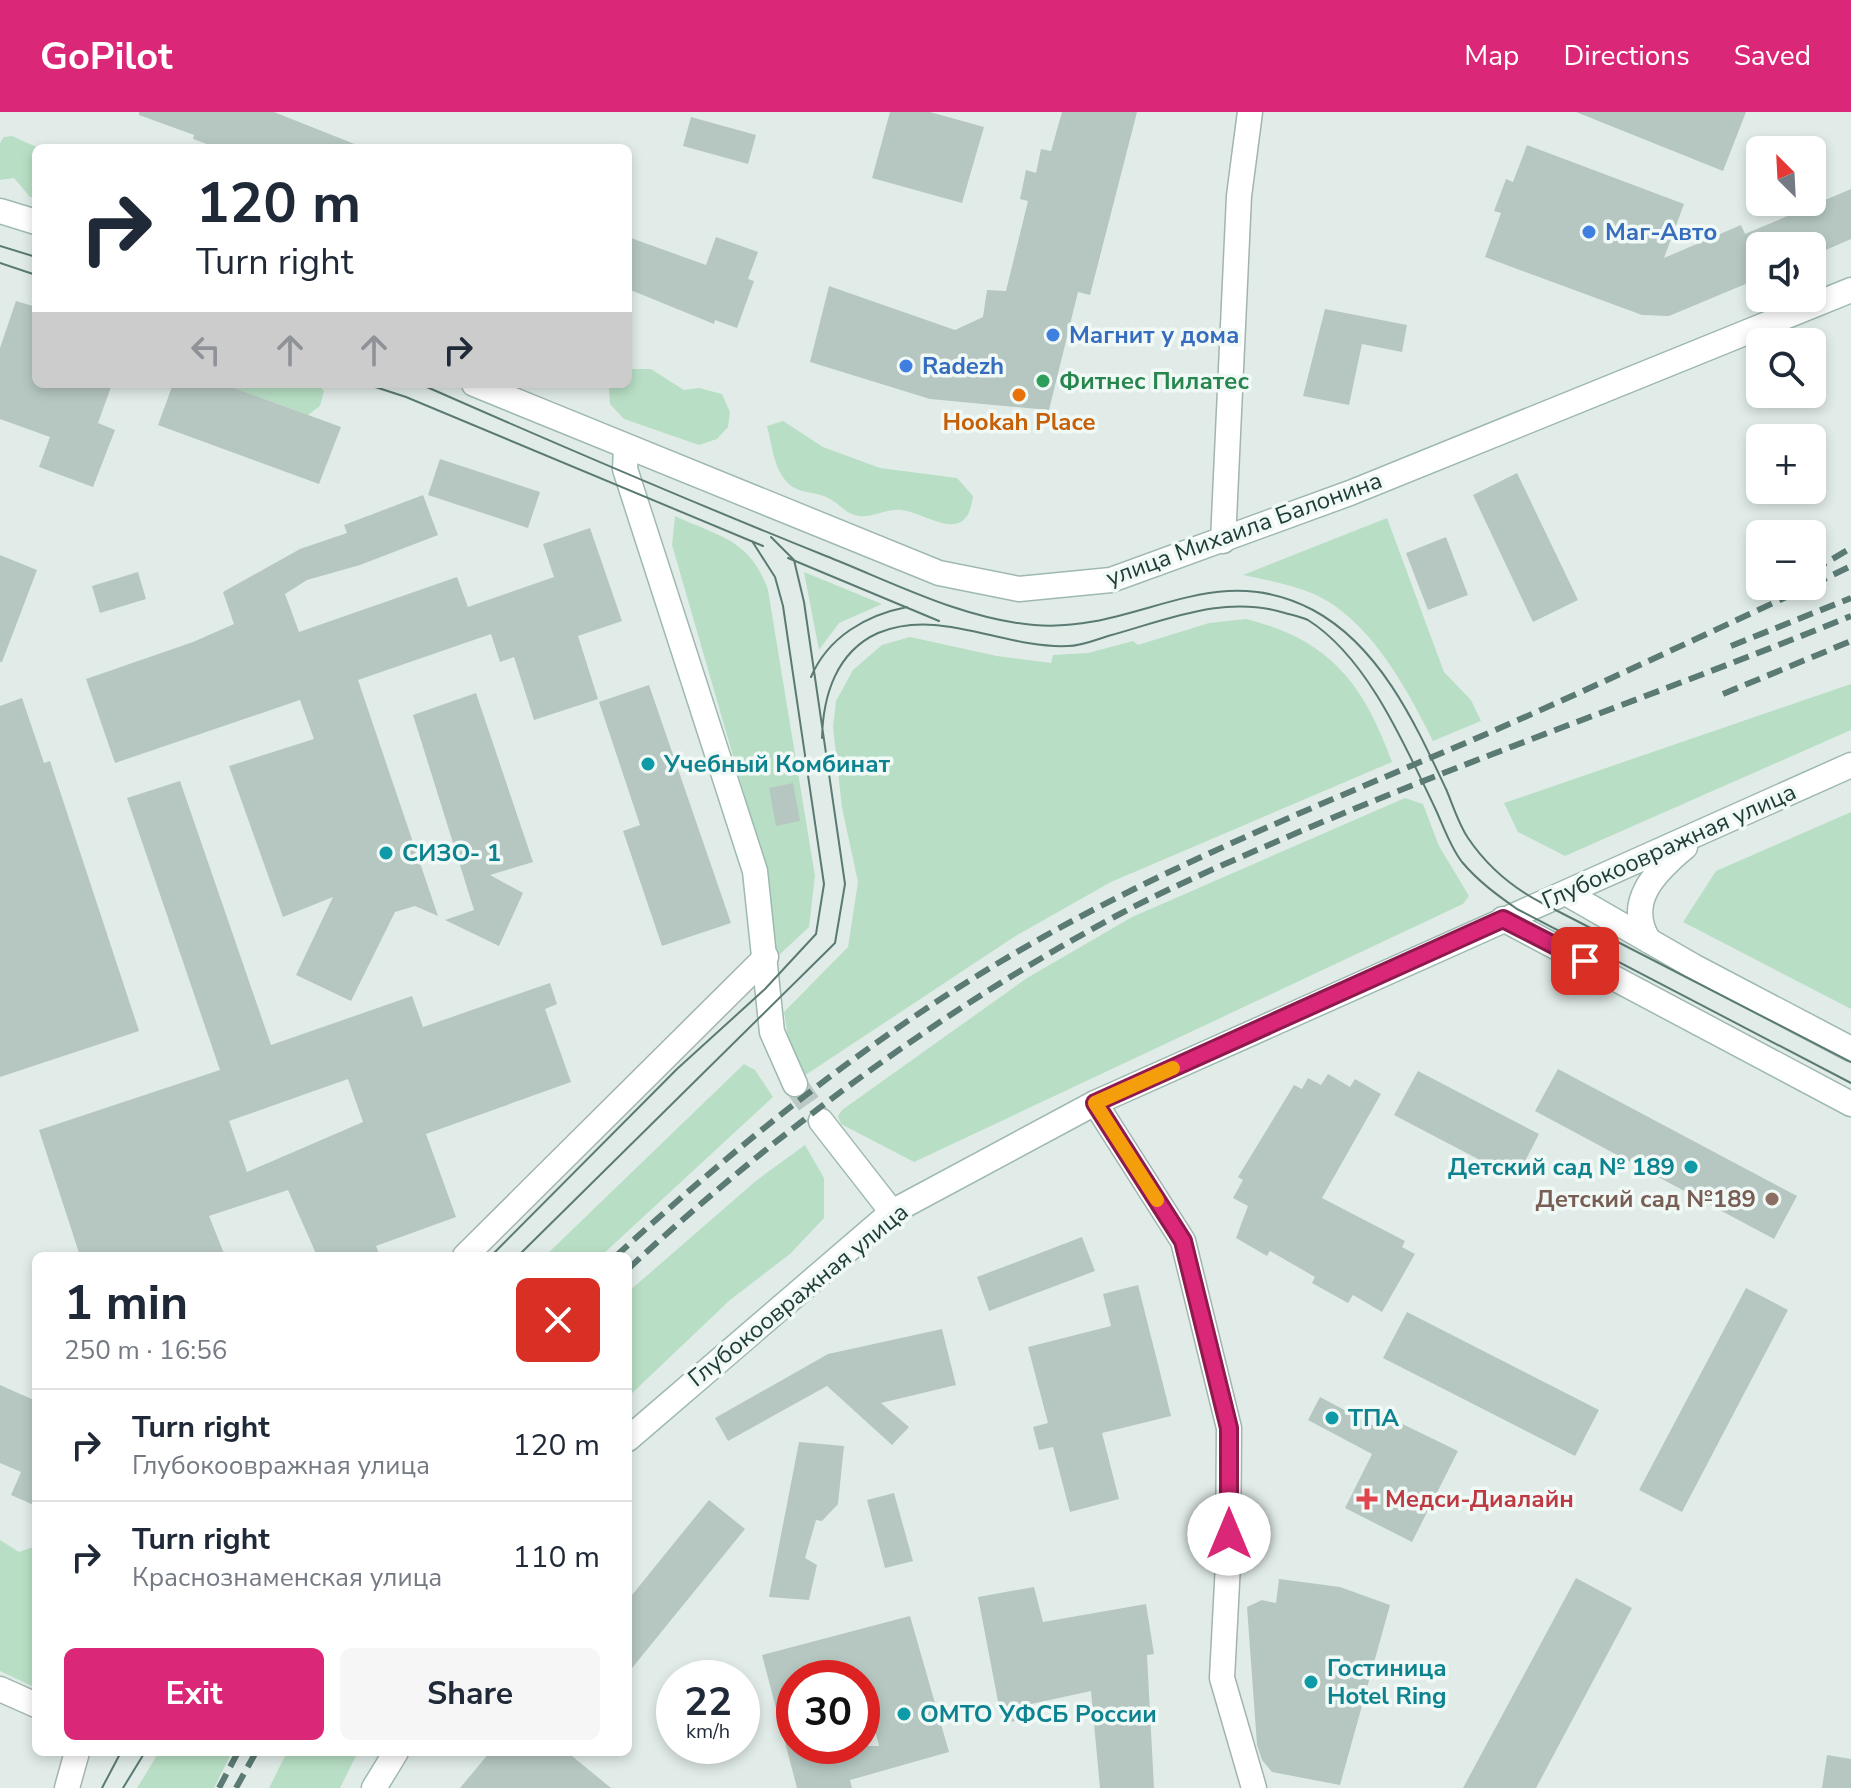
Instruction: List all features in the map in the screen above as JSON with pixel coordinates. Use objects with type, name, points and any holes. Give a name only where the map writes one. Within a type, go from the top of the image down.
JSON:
[{"type":"main road","points":[[1223,541],[1239,196],[1250,112]]},
{"type":"main road","points":[[0,211],[32,221]]},
{"type":"main road","name":"улица Михаила Балонина","points":[[484,388],[939,573],[1019,589],[1111,580],[1223,541],[1851,290]]},
{"type":"main road","points":[[626,448],[625,469],[755,871],[772,1032],[795,1084]]},
{"type":"main road","name":"Глубокоовражная улица","points":[[632,1436],[892,1212],[1095,1103],[1851,765]]},
{"type":"main road","points":[[1649,941],[1639,917],[1645,889],[1665,864],[1705,829]]},
{"type":"main road","points":[[1566,893],[1851,1049]]},
{"type":"main road","points":[[1503,919],[1851,1104]]},
{"type":"main road","points":[[469,1252],[766,957]]},
{"type":"main road","points":[[1095,1103],[1183,1241],[1229,1428],[1228,1564],[1222,1678],[1254,1788]]},
{"type":"main road","points":[[821,1121],[892,1212]]},
{"type":"main road","points":[[0,1689],[32,1703]]},
{"type":"main road","points":[[67,1788],[76,1756]]},
{"type":"main road","points":[[374,1788],[394,1756]]},
{"type":"green space","points":[[12,136],[32,145],[32,197],[14,178],[0,180],[0,143],[4,137]]},
{"type":"green space","points":[[632,369],[651,369],[684,390],[699,388],[722,394],[730,412],[728,427],[717,439],[699,445],[624,419],[610,404],[609,389],[632,388]]},
{"type":"green space","points":[[234,388],[321,388],[324,391],[320,406],[308,415]]},
{"type":"green space","points":[[783,421],[823,447],[880,468],[957,478],[973,496],[969,511],[963,520],[955,524],[945,524],[902,510],[859,516],[823,496],[797,489],[783,478],[774,457],[767,426]]},
{"type":"green space","points":[[675,516],[719,535],[743,550],[761,573],[768,590],[815,876],[809,927],[777,957],[764,863],[672,545]]},
{"type":"green space","points":[[1387,518],[1444,672],[1471,700],[1481,721],[1433,741],[1399,678],[1353,620],[1314,594],[1243,575]]},
{"type":"green space","points":[[804,572],[882,604],[839,623],[819,650]]},
{"type":"green space","points":[[1246,619],[1300,639],[1340,669],[1369,709],[1392,762],[1111,882],[1014,937],[804,1076],[790,1050],[784,1012],[848,947],[858,882],[842,808],[833,727],[836,701],[853,670],[882,645],[910,637],[997,656],[1051,663],[1053,655],[1088,653],[1133,641],[1138,645],[1209,623]]},
{"type":"green space","points":[[1851,684],[1851,730],[1565,856],[1518,832],[1504,803]]},
{"type":"green space","points":[[1405,798],[1423,804],[1439,846],[1469,896],[1463,904],[914,1162],[841,1124],[838,1116],[842,1110],[1027,978],[1132,917]]},
{"type":"green space","points":[[1851,812],[1851,1009],[1683,922],[1716,871]]},
{"type":"green space","points":[[744,1064],[755,1070],[773,1097],[605,1252],[549,1252]]},
{"type":"green space","points":[[805,1145],[824,1178],[824,1218],[790,1254],[730,1300],[632,1393],[632,1289],[757,1180]]},
{"type":"green space","points":[[0,1540],[19,1552],[32,1547],[32,1686],[0,1671]]},
{"type":"green space","points":[[157,1756],[230,1756],[214,1788],[137,1788]]},
{"type":"green space","points":[[285,1756],[356,1756],[340,1788],[269,1788]]},
{"type":"building","points":[[139,112],[274,112],[354,144],[207,144],[193,139],[194,135],[139,115]]},
{"type":"building","points":[[890,112],[930,112],[984,127],[962,203],[872,178]]},
{"type":"building","points":[[1062,112],[1137,112],[1090,295],[1078,292],[1049,410],[930,399],[810,362],[829,286],[955,330],[983,317],[987,290],[1006,291],[1028,201],[1020,199],[1026,170],[1036,173],[1041,149],[1051,151]]},
{"type":"building","points":[[1576,112],[1746,112],[1723,171]]},
{"type":"building","points":[[691,117],[756,135],[748,164],[683,146]]},
{"type":"building","points":[[1527,145],[1684,204],[1664,258],[1741,225],[1746,234],[1746,284],[1669,316],[1642,315],[1485,257],[1501,213],[1494,211],[1506,179],[1513,182]]},
{"type":"building","points":[[1851,189],[1851,239],[1826,250],[1826,232],[1750,232],[1787,216],[1826,216],[1826,200]]},
{"type":"building","points":[[716,237],[758,252],[748,279],[754,281],[737,328],[715,320],[714,324],[632,291],[632,238],[706,265]]},
{"type":"building","points":[[16,301],[32,306],[32,388],[111,388],[98,423],[115,430],[93,487],[39,467],[50,437],[0,419],[0,348]]},
{"type":"building","points":[[1325,309],[1407,325],[1402,352],[1362,344],[1349,405],[1303,396]]},
{"type":"building","points":[[172,388],[234,388],[341,427],[319,484],[158,425]]},
{"type":"building","points":[[440,459],[540,492],[528,528],[428,495]]},
{"type":"building","points":[[1517,473],[1578,600],[1533,622],[1473,495]]},
{"type":"building","points":[[423,495],[438,535],[360,565],[307,580],[285,594],[299,632],[457,577],[468,607],[554,577],[543,544],[590,528],[622,621],[578,636],[598,699],[534,720],[514,657],[500,662],[491,634],[358,680],[438,916],[415,906],[395,912],[351,1001],[296,975],[333,897],[283,917],[229,766],[314,739],[300,700],[115,763],[86,679],[193,642],[234,624],[223,592],[300,549],[347,533],[344,525]]},
{"type":"building","points":[[1446,537],[1468,595],[1428,610],[1406,553]]},
{"type":"building","points":[[0,555],[37,570],[2,662],[0,662]]},
{"type":"building","points":[[138,572],[146,599],[100,613],[92,586]]},
{"type":"building","name":"Учебный Комбинат","points":[[649,685],[731,923],[662,946],[623,831],[640,825],[599,702]]},
{"type":"building","points":[[476,693],[533,862],[490,875],[523,893],[499,946],[445,920],[474,910],[413,715]]},
{"type":"building","points":[[22,698],[44,763],[50,761],[139,1031],[0,1077],[0,706]]},
{"type":"building","points":[[180,781],[271,1045],[412,996],[423,1027],[550,983],[557,1004],[545,1009],[571,1082],[426,1134],[456,1217],[376,1246],[378,1252],[315,1252],[288,1190],[209,1216],[223,1252],[79,1252],[39,1130],[220,1070],[127,798]],"holes":[[[348,1079],[363,1122],[247,1172],[229,1121]]]},
{"type":"building","points":[[793,783],[800,821],[776,826],[769,788]]},
{"type":"building","name":"Детский сад № 189","points":[[1558,1069],[1797,1196],[1774,1239],[1535,1111]]},
{"type":"building","points":[[1418,1071],[1539,1134],[1516,1179],[1394,1115]]},
{"type":"building","points":[[1328,1074],[1350,1087],[1355,1079],[1381,1094],[1322,1198],[1405,1241],[1402,1247],[1415,1254],[1382,1312],[1353,1295],[1348,1303],[1312,1283],[1315,1277],[1270,1251],[1267,1256],[1236,1238],[1248,1206],[1233,1198],[1243,1180],[1238,1177],[1294,1085],[1302,1089],[1308,1078],[1321,1085]]},
{"type":"building","points":[[1082,1237],[1095,1271],[989,1311],[977,1277]]},
{"type":"building","points":[[1138,1285],[1171,1416],[1102,1433],[1119,1499],[1070,1512],[1053,1447],[1039,1450],[1033,1427],[1048,1423],[1028,1347],[1111,1326],[1103,1294]]},
{"type":"building","points":[[1746,1288],[1788,1310],[1682,1512],[1639,1490]]},
{"type":"building","points":[[1407,1312],[1599,1410],[1575,1456],[1383,1358]]},
{"type":"building","points":[[942,1329],[956,1385],[881,1403],[909,1427],[892,1445],[827,1386],[728,1441],[715,1418],[828,1354]]},
{"type":"building","points":[[0,1385],[32,1399],[32,1504],[11,1495],[21,1472],[0,1463]]},
{"type":"building","points":[[1320,1397],[1384,1431],[1390,1418],[1458,1451],[1412,1542],[1345,1508],[1372,1454],[1308,1420]]},
{"type":"building","points":[[799,1442],[844,1446],[838,1504],[822,1521],[816,1520],[805,1558],[817,1565],[809,1600],[769,1597]]},
{"type":"building","points":[[894,1493],[913,1561],[885,1568],[867,1500]]},
{"type":"building","points":[[709,1500],[745,1529],[632,1668],[632,1595]]},
{"type":"building","points":[[1576,1578],[1632,1608],[1536,1788],[1463,1788]]},
{"type":"building","name":"Гостиница Hotel Ring","points":[[1279,1579],[1340,1587],[1390,1605],[1340,1785],[1272,1772],[1262,1760],[1257,1745],[1247,1607],[1262,1600],[1276,1603]]},
{"type":"building","points":[[1034,1587],[1043,1622],[1146,1604],[1154,1654],[1147,1655],[1154,1788],[1100,1788],[1091,1691],[1022,1706],[1022,1715],[1015,1721],[1008,1722],[1001,1717],[978,1597]]},
{"type":"building","name":"ОМТО УФСБ России","points":[[910,1616],[949,1752],[850,1780],[852,1788],[797,1788],[791,1764],[880,1764],[880,1660],[776,1660],[776,1708],[762,1655]]},
{"type":"building","points":[[1827,1755],[1851,1759],[1851,1788],[1822,1788]]},
{"type":"building","points":[[487,1756],[572,1756],[611,1788],[460,1788]]},
{"type":"tunnel","points":[[795,1084],[821,1121]]},
{"type":"tram line","points":[[0,246],[32,256]]},
{"type":"tram line","points":[[0,263],[32,274]]},
{"type":"tram line","points":[[378,388],[763,546]]},
{"type":"tram line","points":[[429,388],[724,514],[928,598],[980,615],[1034,625],[1071,625],[1207,593],[1241,591],[1276,596],[1313,610],[1337,625],[1358,644],[1393,688],[1422,738],[1464,832],[1500,875],[1542,903],[1851,1062]]},
{"type":"tram line","points":[[522,1252],[835,943],[845,884],[804,602],[794,560],[771,537]]},
{"type":"tram line","points":[[495,1252],[677,1069],[765,989],[816,934],[824,884],[783,606],[775,577],[752,541]]},
{"type":"tram line","points":[[788,558],[939,621]]},
{"type":"tram line","points":[[811,677],[827,650],[850,630],[877,616],[907,607]]},
{"type":"tram line","points":[[822,738],[829,691],[842,663],[864,641],[901,626],[948,626],[1020,642],[1068,646],[1196,611],[1218,608],[1262,608],[1308,620],[1329,636],[1367,680],[1397,731],[1454,850],[1468,869],[1488,887],[1517,909],[1851,1083]]},
{"type":"tram line","points":[[102,1788],[119,1756]]},
{"type":"tram line","points":[[123,1788],[143,1756]]},
{"type":"railway","points":[[1826,563],[1851,548]]},
{"type":"railway","points":[[1826,578],[1851,566]]},
{"type":"railway","points":[[1731,646],[1851,598]]},
{"type":"railway","points":[[620,1252],[715,1169],[817,1086],[924,1010],[1036,941],[1228,845],[1522,718],[1780,600]]},
{"type":"railway","points":[[632,1265],[742,1170],[861,1077],[985,992],[1116,916],[1208,872],[1369,803],[1851,616]]},
{"type":"railway","points":[[1723,694],[1851,641]]},
{"type":"railway","points":[[219,1788],[236,1756]]},
{"type":"railway","points":[[236,1788],[254,1756]]},
{"type":"slow traffic","points":[[1157,1200],[1095,1103],[1173,1068]]},
{"type":"place","name":"Маг-Авто","points":[[1589,232]]},
{"type":"place","name":"Магнит у дома","points":[[1053,335]]},
{"type":"place","name":"Radezh","points":[[906,366]]},
{"type":"place","name":"Фитнес Пилатес","points":[[1043,381]]},
{"type":"place","name":"Hookah Place","points":[[1019,395]]},
{"type":"place","name":"Учебный Комбинат","points":[[648,764]]},
{"type":"place","name":"СИЗО- 1","points":[[386,853]]},
{"type":"place","name":"Детский сад № 189","points":[[1691,1167]]},
{"type":"place","name":"Детский сад №189","points":[[1772,1199]]},
{"type":"place","name":"ТПА","points":[[1332,1418]]},
{"type":"place","name":"Медси-Диалайн","points":[[1367,1499]]},
{"type":"place","name":"Гостиница Hotel Ring","points":[[1311,1682]]},
{"type":"place","name":"ОМТО УФСБ России","points":[[904,1714]]},
{"type":"route","points":[[1229,1534],[1229,1428],[1183,1241],[1095,1103],[1503,919],[1585,961]]}]
